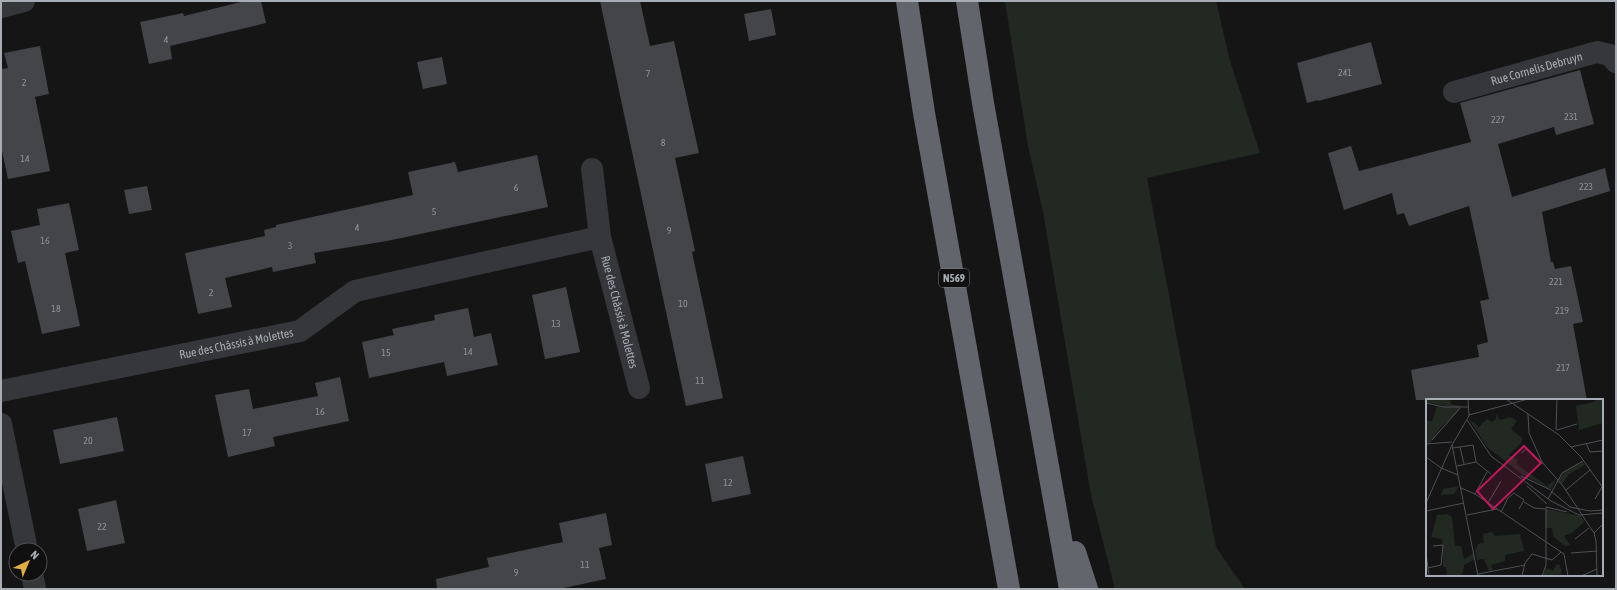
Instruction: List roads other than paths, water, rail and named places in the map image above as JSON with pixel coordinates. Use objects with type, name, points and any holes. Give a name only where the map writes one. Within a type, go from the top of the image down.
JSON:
[{"type":"highway","name":"N569","points":[[906,1],[924,112],[1009,589]]},
{"type":"highway","points":[[967,1],[983,102],[1070,589]]},
{"type":"highway","points":[[1051,479],[1087,589]]},
{"type":"highway","points":[[1002,589],[1003,554]]},
{"type":"street","points":[[1,6],[24,1]]},
{"type":"street","name":"Rue Cornelis Debruyn","points":[[1454,92],[1597,52],[1610,54],[1616,62]]},
{"type":"street","name":"Rue des Châssis à Molettes","points":[[592,170],[600,237],[640,388]]},
{"type":"street","name":"Rue des Châssis à Molettes","points":[[1,391],[300,331],[355,291],[600,237]]},
{"type":"street","points":[[1,424],[25,542]]}]
